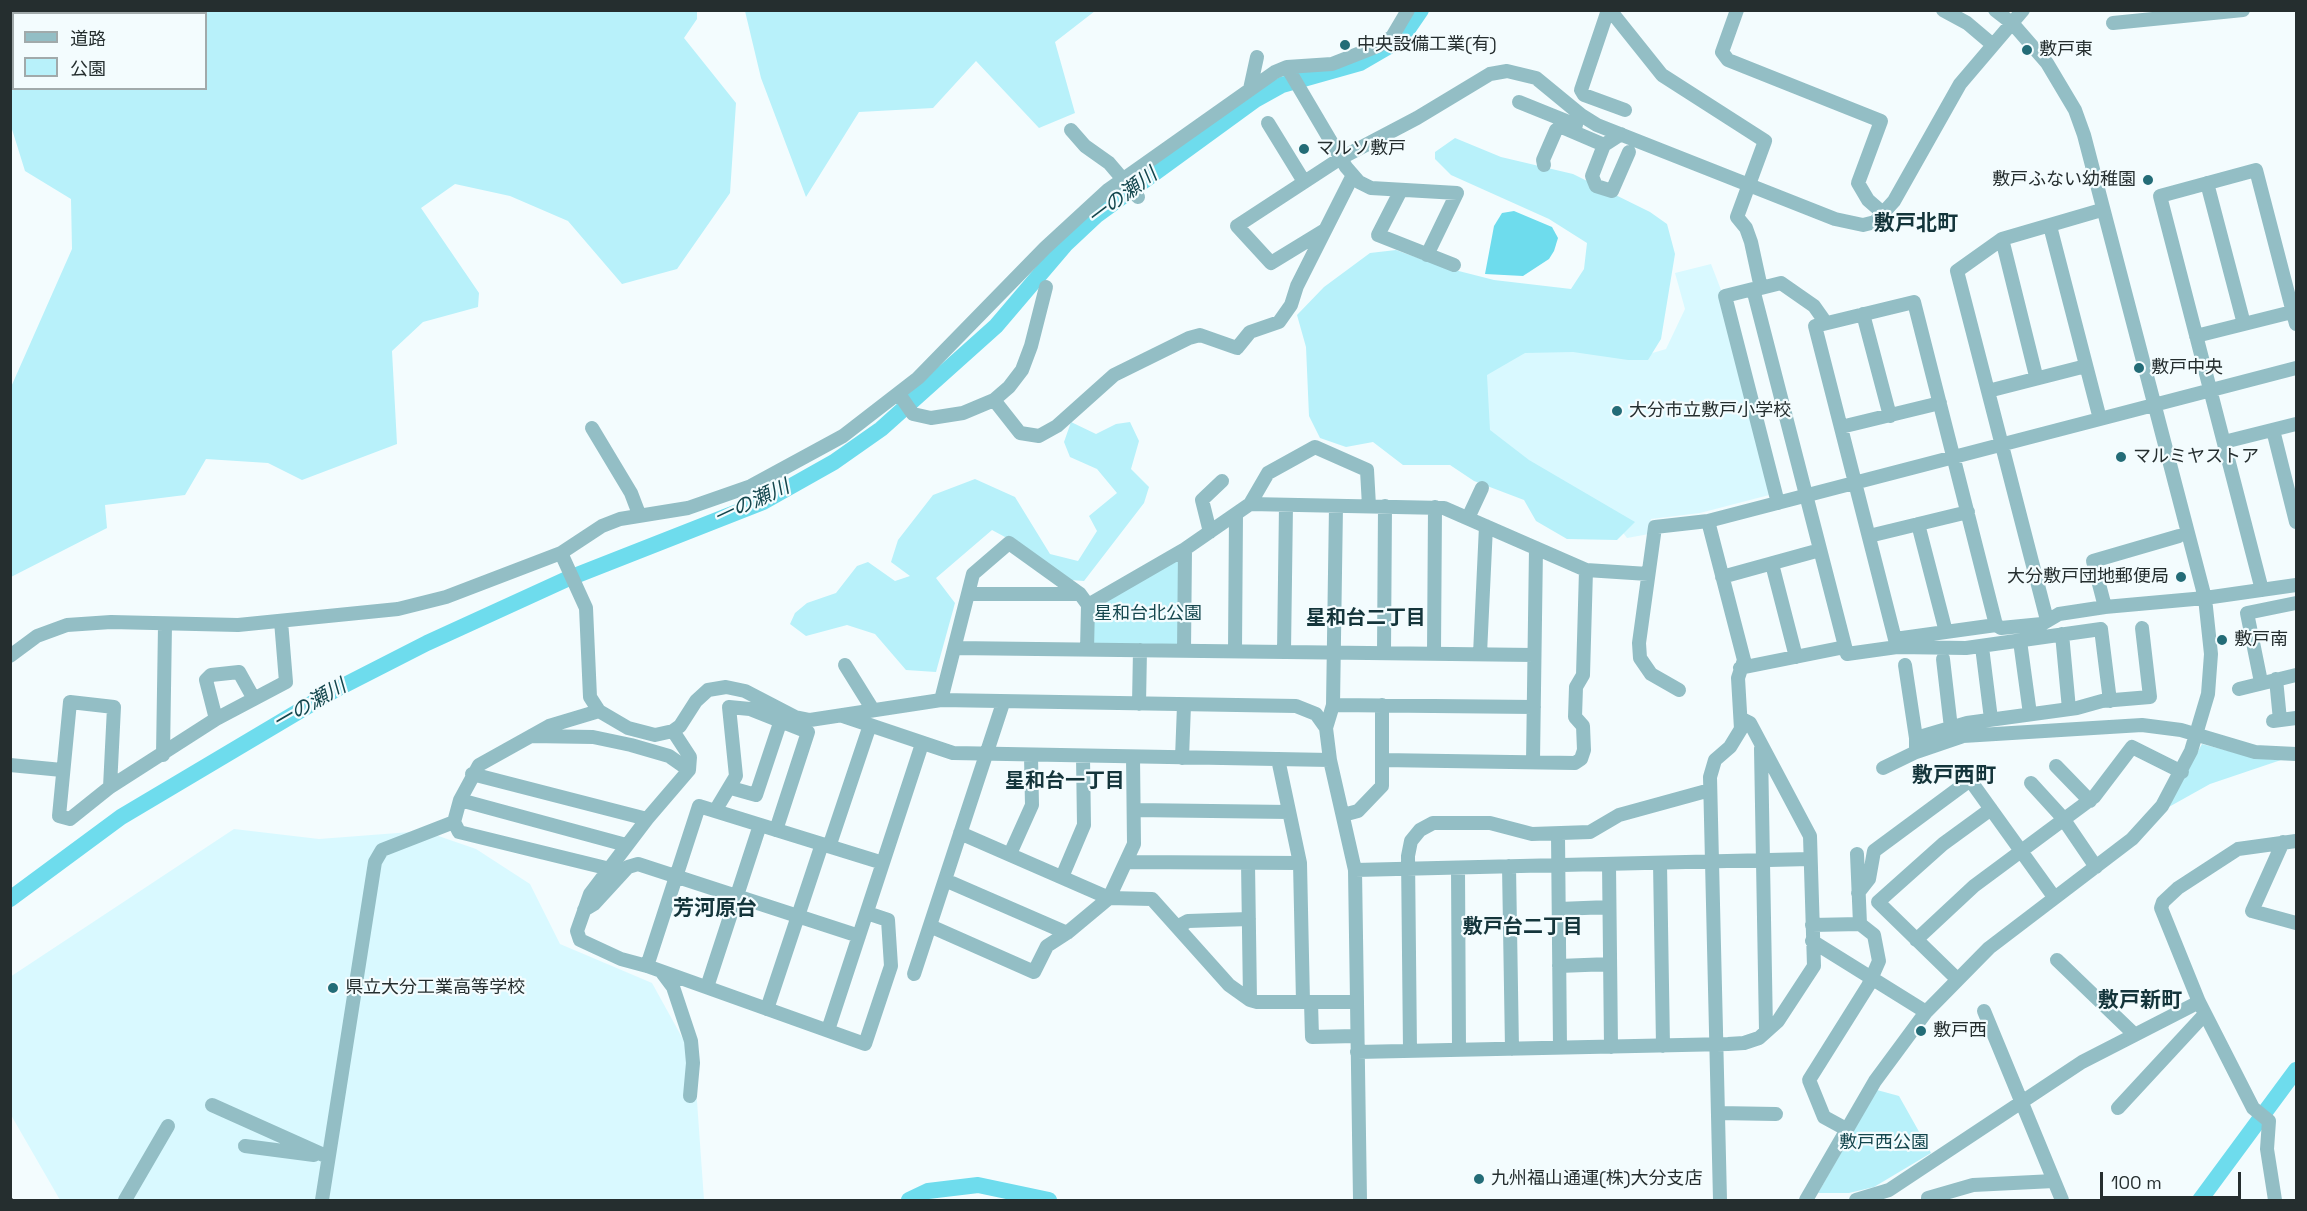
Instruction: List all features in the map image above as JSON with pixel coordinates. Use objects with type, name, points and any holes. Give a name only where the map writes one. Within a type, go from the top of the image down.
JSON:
[{"type":"street","points":[[10,656],[37,636],[67,625],[111,622],[238,625],[398,609],[436,600],[563,558],[602,526],[639,514],[688,508],[751,486],[843,436],[901,397],[1066,227],[1250,88],[1288,69],[1332,64],[1378,46],[1392,37],[1408,10]]},
{"type":"street","points":[[1609,10],[1581,90],[1584,95],[1624,110]]},
{"type":"street","points":[[1609,10],[1662,75],[1765,141],[1737,216],[1746,228],[1751,242],[1761,288],[1781,283],[1814,306],[1826,323]]},
{"type":"street","points":[[1737,10],[1722,52],[1728,60],[1881,121],[1858,183],[1868,200],[1884,214]]},
{"type":"street","points":[[1943,10],[1967,23],[1993,45]]},
{"type":"street","points":[[1806,1200],[1875,1081],[1926,1012],[1956,978],[2018,924],[2096,867],[2144,827],[2162,806],[2182,772],[2198,734],[2208,694],[2210,634],[2205,598],[2156,405],[2075,110],[2047,63],[2013,24],[1995,10]]},
{"type":"street","points":[[1325,230],[1270,263],[1237,226],[1304,180],[1341,158],[1417,118],[1490,74],[1507,71],[1536,78],[1593,122],[1621,134],[1851,224],[1875,222],[1884,214],[1911,173],[1960,84],[2024,10]]},
{"type":"street","points":[[2113,23],[2243,10]]},
{"type":"street","points":[[1250,88],[1257,57]]},
{"type":"street","points":[[1288,69],[1353,175],[1371,188],[1457,192],[1427,255]]},
{"type":"street","points":[[1519,102],[1589,130],[1593,122]]},
{"type":"street","points":[[1268,123],[1304,180]]},
{"type":"street","points":[[1544,165],[1543,160],[1556,130],[1562,127],[1604,145]]},
{"type":"street","points":[[1071,130],[1126,180],[1137,195]]},
{"type":"street","points":[[1621,134],[1604,145],[1592,176],[1596,186],[1612,191],[1629,153]]},
{"type":"street","points":[[2196,336],[2295,315],[2256,170],[2160,196],[2196,336],[2210,390],[2224,442],[2262,590]]},
{"type":"street","points":[[994,400],[1020,433],[1028,437],[1039,436],[1058,426],[1114,375],[1189,338],[1200,335],[1237,348],[1251,332],[1279,322],[1286,313],[1353,175]]},
{"type":"street","points":[[2207,183],[2244,324]]},
{"type":"street","points":[[1401,190],[1378,235],[1454,265]]},
{"type":"street","points":[[2047,620],[1957,271],[2002,239],[2098,211]]},
{"type":"street","points":[[2050,226],[2100,419]]},
{"type":"street","points":[[2002,239],[2036,376]]},
{"type":"street","points":[[901,397],[914,414],[920,417],[945,416],[971,411],[994,400],[1009,387],[1022,370],[1031,346],[1046,287]]},
{"type":"street","points":[[1778,503],[1725,296],[1753,289],[1847,654],[1946,632],[1996,625],[2001,627],[2032,625],[2059,615],[2105,607],[2205,598],[2296,585]]},
{"type":"street","points":[[1896,643],[1815,326],[1914,302],[1996,625]]},
{"type":"street","points":[[1863,314],[1890,416]]},
{"type":"street","points":[[1988,391],[2036,376],[2086,366]]},
{"type":"street","points":[[1679,690],[1657,680],[1640,658],[1639,643],[1655,527],[1708,521],[2296,368]]},
{"type":"street","points":[[1841,427],[1940,403]]},
{"type":"street","points":[[2224,442],[2296,424]]},
{"type":"street","points":[[592,428],[631,493],[639,514]]},
{"type":"street","points":[[2273,430],[2296,522]]},
{"type":"street","points":[[968,594],[1084,600],[1185,549],[1251,504],[1268,473],[1315,447],[1367,470],[1370,506]]},
{"type":"street","points":[[1210,532],[1202,500],[1222,481]]},
{"type":"street","points":[[1468,518],[1482,488]]},
{"type":"street","points":[[1251,504],[1444,508],[1586,570],[1648,574]]},
{"type":"street","points":[[1284,652],[1286,505]]},
{"type":"street","points":[[1336,506],[1333,705],[1326,728],[1330,760],[1355,870],[1360,1200]]},
{"type":"street","points":[[1384,653],[1385,506]]},
{"type":"street","points":[[1434,653],[1435,507]]},
{"type":"street","points":[[1869,536],[1968,512]]},
{"type":"street","points":[[1235,651],[1236,514]]},
{"type":"street","points":[[1708,521],[1744,660],[1740,668],[1742,719],[1736,740],[1721,752],[1711,767],[1720,1200]]},
{"type":"street","points":[[1918,524],[1946,632]]},
{"type":"street","points":[[1480,654],[1486,526]]},
{"type":"street","points":[[2105,607],[2093,561],[2179,536]]},
{"type":"street","points":[[941,700],[973,574],[1009,543],[1084,600],[1087,650]]},
{"type":"street","points":[[1533,761],[1536,548]]},
{"type":"street","points":[[1184,651],[1185,549]]},
{"type":"street","points":[[1722,577],[1820,550]]},
{"type":"street","points":[[563,558],[586,608],[590,697],[599,711],[628,728],[656,735],[673,731],[681,726],[696,700],[708,690],[726,687],[745,691],[795,717],[807,726]]},
{"type":"street","points":[[1772,564],[1796,657]]},
{"type":"street","points":[[1382,760],[1575,763],[1581,759],[1584,750],[1583,726],[1575,717],[1576,687],[1583,675],[1586,570]]},
{"type":"street","points":[[2261,682],[2247,613],[2296,603]]},
{"type":"street","points":[[110,787],[114,707],[70,702],[59,816],[69,819],[110,787],[216,719],[286,682],[281,621]]},
{"type":"street","points":[[163,755],[165,625]]},
{"type":"street","points":[[1916,738],[1991,719],[2069,709],[2110,700],[2150,697],[2142,628]]},
{"type":"street","points":[[1896,643],[1982,647],[2102,629],[2110,700]]},
{"type":"street","points":[[2062,634],[2069,709]]},
{"type":"street","points":[[2020,641],[2030,714]]},
{"type":"street","points":[[1740,668],[1845,647]]},
{"type":"street","points":[[1982,647],[1991,719]]},
{"type":"street","points":[[954,648],[1534,655]]},
{"type":"street","points":[[1138,704],[1140,650]]},
{"type":"street","points":[[1943,659],[1951,728]]},
{"type":"street","points":[[845,665],[873,710]]},
{"type":"street","points":[[1905,665],[1916,752]]},
{"type":"street","points":[[216,719],[206,680],[211,675],[239,672],[254,699]]},
{"type":"street","points":[[2239,688],[2296,675]]},
{"type":"street","points":[[2276,679],[2277,720],[2296,718]]},
{"type":"street","points":[[715,811],[731,788],[736,767],[729,707],[750,709],[780,723],[807,726],[873,710],[941,700],[1003,703],[1296,706],[1316,714],[1326,728]]},
{"type":"street","points":[[914,974],[1003,703]]},
{"type":"street","points":[[1182,758],[1184,705]]},
{"type":"street","points":[[1333,705],[1534,707]]},
{"type":"street","points":[[1343,815],[1359,811],[1382,786],[1382,705]]},
{"type":"street","points":[[599,711],[549,726],[479,765],[472,774],[460,800],[454,822],[459,832],[610,869]]},
{"type":"street","points":[[843,716],[953,753],[1330,760]]},
{"type":"street","points":[[1357,1052],[1716,1045],[1744,1043],[1759,1038],[1778,1021],[1814,966],[1810,836],[1750,723],[1742,719]]},
{"type":"street","points":[[731,788],[756,795],[780,723]]},
{"type":"street","points":[[1883,768],[1916,752],[1963,736],[2142,724],[2162,725],[2255,752],[2296,754]]},
{"type":"street","points":[[767,1009],[798,916],[870,725]]},
{"type":"street","points":[[776,830],[807,726]]},
{"type":"street","points":[[673,731],[690,757],[689,770],[626,845],[590,894],[577,931],[580,940],[621,959],[647,966],[865,1044],[891,966],[888,920],[867,913]]},
{"type":"street","points":[[529,736],[593,737],[631,744],[669,756],[689,770]]},
{"type":"street","points":[[828,1030],[922,744]]},
{"type":"street","points":[[1761,746],[1766,1031]]},
{"type":"street","points":[[1916,940],[1974,886],[2020,850],[2090,801],[2111,778],[2132,747],[2182,772]]},
{"type":"street","points":[[1010,854],[1032,805],[1031,756]]},
{"type":"street","points":[[1062,877],[1084,825],[1083,757]]},
{"type":"street","points":[[930,926],[1034,972],[1047,946],[1067,933],[1109,898],[1127,862],[1134,844],[1133,757]]},
{"type":"street","points":[[1278,759],[1300,863],[1307,1002],[1312,1037],[1356,1036]]},
{"type":"street","points":[[10,765],[62,770]]},
{"type":"street","points":[[2056,766],[2090,801]]},
{"type":"street","points":[[472,774],[647,819]]},
{"type":"street","points":[[1858,893],[1869,879],[1874,851],[1970,780],[2054,897]]},
{"type":"street","points":[[2031,783],[2063,821],[2096,867]]},
{"type":"street","points":[[1410,1051],[1407,869],[1411,841],[1420,830],[1433,823],[1490,822],[1521,833],[1558,835],[1590,832],[1619,815],[1710,790]]},
{"type":"street","points":[[460,800],[626,845]]},
{"type":"street","points":[[647,966],[699,806],[826,843],[883,863]]},
{"type":"street","points":[[1956,978],[1878,902],[1943,843],[1990,809]]},
{"type":"street","points":[[1134,810],[1289,812]]},
{"type":"street","points":[[322,1200],[375,862],[382,850],[454,822]]},
{"type":"street","points":[[707,987],[760,825]]},
{"type":"street","points":[[960,833],[1109,898],[1152,900],[1229,985],[1250,1000],[1356,1002]]},
{"type":"street","points":[[1558,835],[1560,1048]]},
{"type":"street","points":[[2290,841],[2252,911],[2296,923]]},
{"type":"street","points":[[2275,1200],[2267,1149],[2269,1121],[2253,1108],[2202,1008],[2163,918],[2161,908],[2163,902],[2178,888],[2238,849],[2290,841]]},
{"type":"street","points":[[1857,854],[1860,924]]},
{"type":"street","points":[[1355,870],[1810,859]]},
{"type":"street","points":[[1127,862],[1300,863]]},
{"type":"street","points":[[1248,863],[1250,1000]]},
{"type":"street","points":[[1660,863],[1663,1046]]},
{"type":"street","points":[[584,910],[594,904],[628,867],[638,864],[859,936]]},
{"type":"street","points":[[1609,864],[1611,1047]]},
{"type":"street","points":[[1509,866],[1512,1049]]},
{"type":"street","points":[[1458,868],[1459,1050]]},
{"type":"street","points":[[945,880],[1067,933]]},
{"type":"street","points":[[1559,909],[1609,907]]},
{"type":"street","points":[[1177,927],[1188,921],[1249,919]]},
{"type":"street","points":[[1812,925],[1860,924],[1874,934],[1879,961],[1868,986],[1809,1080],[1824,1117],[1846,1129]]},
{"type":"street","points":[[1812,941],[1926,1012]]},
{"type":"street","points":[[2057,960],[2135,1035]]},
{"type":"street","points":[[1559,966],[1610,964]]},
{"type":"street","points":[[661,971],[674,987],[691,1041],[693,1063],[690,1096]]},
{"type":"street","points":[[1856,1200],[1889,1190],[2082,1062],[2135,1035],[2202,1008]]},
{"type":"street","points":[[2118,1108],[2202,1008]]},
{"type":"street","points":[[1984,1011],[2062,1200]]},
{"type":"street","points":[[212,1105],[328,1156]]},
{"type":"street","points":[[1718,1113],[1776,1114]]},
{"type":"street","points":[[125,1200],[168,1126]]},
{"type":"street","points":[[245,1146],[328,1156]]},
{"type":"street","points":[[1916,1173],[1925,1200],[1973,1185],[2054,1181]]},
{"type":"shaded area","name":"大分市立敷戸小学校","points":[[1711,264],[1723,295],[1773,494],[1700,513],[1651,519],[1649,534],[1627,538],[1614,521],[1484,429],[1487,367],[1515,346],[1639,357],[1666,349],[1685,309],[1675,273]]},
{"type":"shaded area","points":[[234,829],[319,839],[424,831],[476,849],[530,884],[560,944],[652,983],[694,1059],[704,1200],[60,1200],[11,1115],[10,977]]},
{"type":"green space","points":[[745,10],[1095,11],[1055,42],[1075,113],[1039,128],[976,61],[933,108],[859,112],[806,197],[761,78]]},
{"type":"green space","points":[[697,11],[697,19],[684,38],[736,103],[730,193],[677,269],[622,284],[568,221],[510,196],[455,184],[421,208],[479,293],[478,307],[423,322],[392,351],[397,444],[302,480],[268,463],[206,459],[185,495],[105,505],[107,528],[11,577],[11,387],[72,249],[71,199],[25,171],[11,126],[11,92],[12,90],[207,90],[207,12],[72,12]]},
{"type":"green space","points":[[1455,138],[1501,157],[1573,174],[1650,212],[1667,224],[1675,254],[1661,339],[1648,360],[1628,360],[1573,352],[1525,353],[1487,375],[1490,430],[1529,460],[1635,522],[1617,540],[1567,539],[1536,521],[1524,500],[1474,481],[1450,465],[1403,465],[1373,442],[1346,447],[1320,438],[1309,416],[1306,347],[1297,315],[1324,287],[1370,253],[1396,250],[1443,267],[1494,280],[1571,289],[1584,269],[1587,243],[1549,219],[1451,175],[1435,159],[1435,152]]},
{"type":"green space","points":[[1071,422],[1096,434],[1116,424],[1130,422],[1139,441],[1131,469],[1149,487],[1144,503],[1084,581],[1071,580],[1018,544],[992,530],[936,578],[955,603],[936,672],[906,670],[875,634],[847,625],[806,636],[790,624],[795,613],[807,603],[836,593],[857,566],[868,562],[895,581],[910,576],[891,562],[898,540],[933,495],[975,479],[1015,497],[1050,554],[1078,561],[1097,531],[1089,516],[1117,493],[1097,469],[1070,457],[1064,442]]},
{"type":"green space","name":"星和台北公園","points":[[1177,558],[1181,560],[1181,643],[1177,646],[1096,645],[1092,642],[1093,609]]},
{"type":"green space","points":[[2202,744],[2255,758],[2281,760],[2210,784],[2167,808]]},
{"type":"green space","name":"敷戸西公園","points":[[1877,1090],[1899,1096],[1931,1153],[1874,1187],[1849,1193],[1818,1193]]},
{"type":"water","points":[[1514,211],[1552,227],[1558,238],[1554,251],[1549,259],[1523,276],[1485,274],[1494,226],[1502,213]]},
{"type":"waterway","name":"一の瀬川","points":[[10,899],[121,817],[333,691],[427,643],[567,579],[763,502],[834,462],[881,429],[996,326],[1065,245],[1097,215],[1255,100],[1282,85],[1360,63],[1391,45],[1408,29],[1421,10]]},
{"type":"waterway","points":[[2200,1200],[2296,1070]]},
{"type":"waterway","points":[[909,1200],[928,1191],[978,1185],[1049,1200]]},
{"type":"place","name":"中央設備工業(有)","points":[[1345,45]]},
{"type":"place","name":"敷戸東","points":[[2027,50]]},
{"type":"place","name":"マルソ敷戸","points":[[1304,149]]},
{"type":"place","name":"敷戸ふない幼稚園","points":[[2148,180]]},
{"type":"place","name":"敷戸中央","points":[[2139,368]]},
{"type":"place","name":"大分市立敷戸小学校","points":[[1617,411]]},
{"type":"place","name":"マルミヤストア","points":[[2121,457]]},
{"type":"place","name":"大分敷戸団地郵便局","points":[[2181,577]]},
{"type":"place","name":"敷戸南","points":[[2222,640]]},
{"type":"place","name":"県立大分工業高等学校","points":[[333,988]]},
{"type":"place","name":"敷戸西","points":[[1921,1031]]},
{"type":"place","name":"九州福山通運(株)大分支店","points":[[1479,1179]]},
{"type":"district","name":"敷戸北町","points":[[1916,224]]},
{"type":"district","name":"星和台二丁目","points":[[1366,619]]},
{"type":"district","name":"敷戸西町","points":[[1954,776]]},
{"type":"district","name":"星和台一丁目","points":[[1065,782]]},
{"type":"district","name":"芳河原台","points":[[715,909]]},
{"type":"district","name":"敷戸台二丁目","points":[[1523,928]]},
{"type":"district","name":"敷戸新町","points":[[2140,1001]]}]
